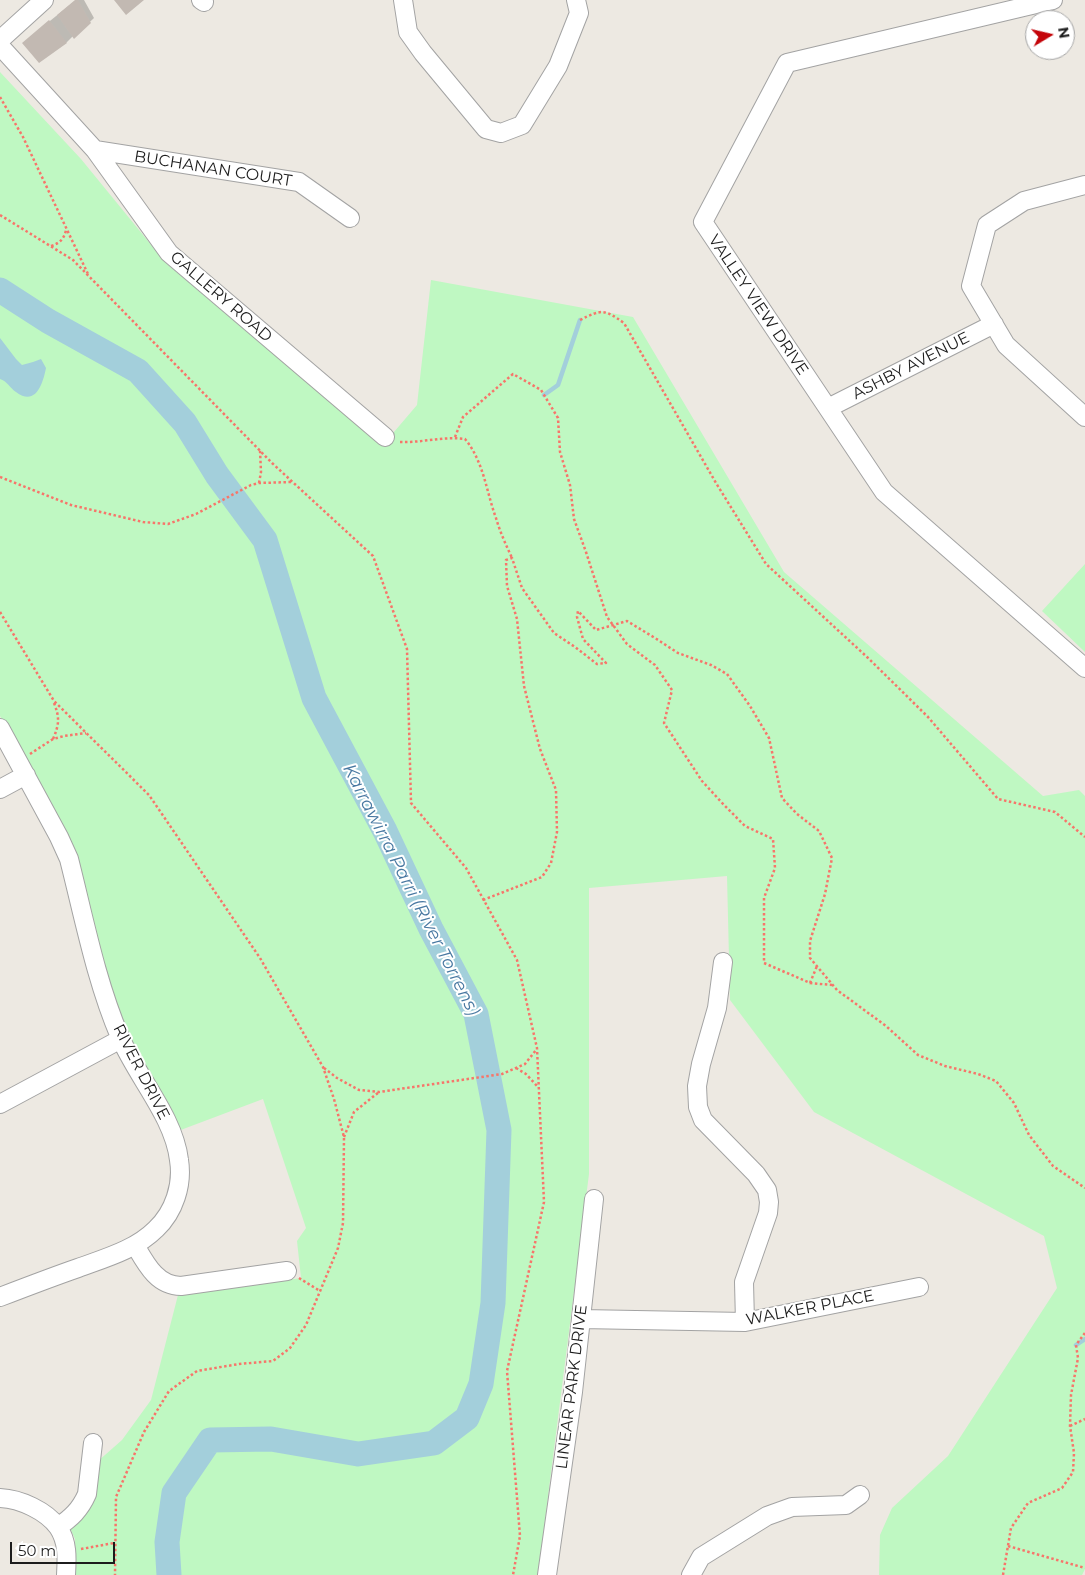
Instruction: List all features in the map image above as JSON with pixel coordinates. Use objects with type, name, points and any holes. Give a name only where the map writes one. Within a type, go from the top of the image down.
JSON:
[{"type":"street","points":[[0,40],[44,0]]},
{"type":"street","points":[[404,0],[408,32],[423,53],[486,129],[501,133],[522,125],[558,66],[579,13],[576,0]]},
{"type":"street","name":"VALLEY VIEW DRIVE","points":[[1052,0],[787,63],[702,222],[884,492],[1085,668]]},
{"type":"street","name":"GALLERY ROAD","points":[[0,46],[95,150],[169,253],[385,437]]},
{"type":"street","name":"BUCHANAN COURT","points":[[95,150],[299,182],[350,218]]},
{"type":"street","points":[[1085,185],[1024,201],[986,225],[972,286],[1006,345],[1085,418]]},
{"type":"street","name":"ASHBY AVENUE","points":[[828,408],[994,324]]},
{"type":"street","name":"RIVER DRIVE","points":[[0,728],[69,859],[103,989],[121,1039],[170,1128],[180,1162],[180,1180],[172,1207],[156,1230],[124,1251],[0,1297]]},
{"type":"street","points":[[0,789],[22,768]]},
{"type":"street","points":[[723,962],[717,1008],[698,1078],[698,1107],[703,1120],[756,1174],[767,1190],[768,1213],[744,1282],[746,1322]]},
{"type":"street","points":[[0,1104],[121,1039]]},
{"type":"street","name":"LINEAR PARK DRIVE","points":[[547,1575],[573,1392],[594,1199]]},
{"type":"street","points":[[134,1245],[148,1267],[165,1283],[173,1286],[287,1271]]},
{"type":"street","name":"WALKER PLACE","points":[[581,1319],[746,1322],[919,1287]]},
{"type":"street","points":[[58,1527],[75,1514],[84,1502],[92,1443]]},
{"type":"street","points":[[691,1575],[701,1557],[767,1516],[792,1507],[846,1505],[860,1495]]},
{"type":"street","points":[[0,1498],[7,1498],[28,1505],[52,1520],[62,1534],[67,1552],[66,1575]]},
{"type":"path","points":[[0,97],[23,137],[89,277]]},
{"type":"path","points":[[0,215],[73,260],[260,450],[373,556],[406,649],[411,803],[466,868],[517,960],[537,1048],[544,1202],[507,1371],[520,1536],[513,1575]]},
{"type":"path","points":[[51,246],[59,244],[65,236],[67,228]]},
{"type":"path","points":[[580,320],[594,313],[608,312],[624,323],[716,483],[766,564],[928,717],[998,800],[1056,812],[1085,837]]},
{"type":"path","points":[[455,437],[463,417],[513,374],[541,390],[558,418],[560,452],[570,485],[574,520],[607,617],[627,644],[655,665],[672,690],[664,723],[702,781],[745,826],[773,839],[775,868],[764,898],[764,963],[810,983],[833,985]]},
{"type":"path","points":[[385,437],[392,442],[413,443],[455,437],[464,439],[472,448],[482,469],[495,517],[522,588],[554,633],[597,664],[606,663],[583,639],[577,617],[578,611],[596,630],[627,621],[678,653],[711,665],[727,674],[750,706],[769,738],[782,798],[797,814],[819,831],[832,858],[825,894],[810,941],[810,958],[838,990],[886,1026],[918,1055],[945,1066],[978,1074],[996,1081],[1014,1103],[1029,1134],[1053,1166],[1085,1188]]},
{"type":"path","points":[[259,483],[261,472],[260,450]]},
{"type":"path","points":[[0,477],[72,505],[143,522],[168,524],[196,514],[259,483],[293,482]]},
{"type":"path","points":[[483,900],[542,877],[551,862],[557,832],[556,790],[540,749],[524,686],[517,619],[507,586],[506,560],[512,558]]},
{"type":"path","points":[[0,612],[54,701],[59,715],[53,739],[22,768]]},
{"type":"path","points":[[54,701],[149,795],[260,958],[323,1067],[344,1137],[343,1223],[338,1248],[306,1325],[290,1348],[273,1361],[197,1371],[169,1391],[144,1432],[116,1497],[114,1575]]},
{"type":"path","points":[[53,739],[86,733]]},
{"type":"path","points":[[810,983],[818,966]]},
{"type":"path","points":[[323,1067],[337,1078],[359,1090],[379,1092],[502,1074],[526,1064],[537,1048]]},
{"type":"path","points":[[516,1068],[526,1074],[538,1088]]},
{"type":"path","points":[[344,1137],[354,1112],[379,1092]]},
{"type":"path","points":[[287,1271],[320,1291]]},
{"type":"path","points":[[1003,1575],[1011,1528],[1028,1503],[1062,1488],[1073,1472],[1074,1453],[1070,1426],[1071,1395],[1078,1358],[1076,1345],[1085,1333]]},
{"type":"path","points":[[1070,1426],[1085,1419]]},
{"type":"path","points":[[67,1552],[114,1543]]},
{"type":"path","points":[[1008,1546],[1085,1568]]},
{"type":"green space","points":[[0,72],[81,159],[166,263],[382,446],[417,405],[431,280],[633,317],[784,572],[1043,796],[1079,790],[1085,796],[1085,1569],[1082,1575],[879,1575],[880,1535],[892,1508],[948,1456],[1057,1288],[1044,1236],[814,1112],[730,1000],[727,876],[589,888],[589,1174],[538,1575],[76,1575],[75,1539],[70,1528],[97,1462],[122,1440],[151,1400],[178,1295],[301,1278],[297,1241],[306,1228],[263,1099],[178,1131],[128,1036],[111,992],[76,857],[0,716]]},
{"type":"green space","points":[[1085,564],[1085,652],[1042,611]]},
{"type":"water","points":[[0,338],[22,365],[41,359],[46,368],[43,380],[33,395],[29,397],[23,396],[0,379]]},
{"type":"building","points":[[75,0],[78,0],[91,23],[74,39],[57,15]]},
{"type":"building","points":[[114,0],[144,0],[126,15]]},
{"type":"building","points":[[49,20],[67,43],[39,63],[22,43]]},
{"type":"waterway","name":"Karrawirra Parri (River Torrens)","points":[[0,290],[48,321],[138,371],[185,423],[217,475],[265,540],[314,698],[385,831],[431,929],[476,1014],[499,1130],[493,1303],[481,1384],[467,1418],[434,1443],[358,1454],[271,1439],[210,1440],[174,1493],[167,1542],[169,1575]]},
{"type":"waterway","points":[[544,395],[558,385],[580,320]]},
{"type":"waterway","points":[[1076,1345],[1085,1339]]}]
